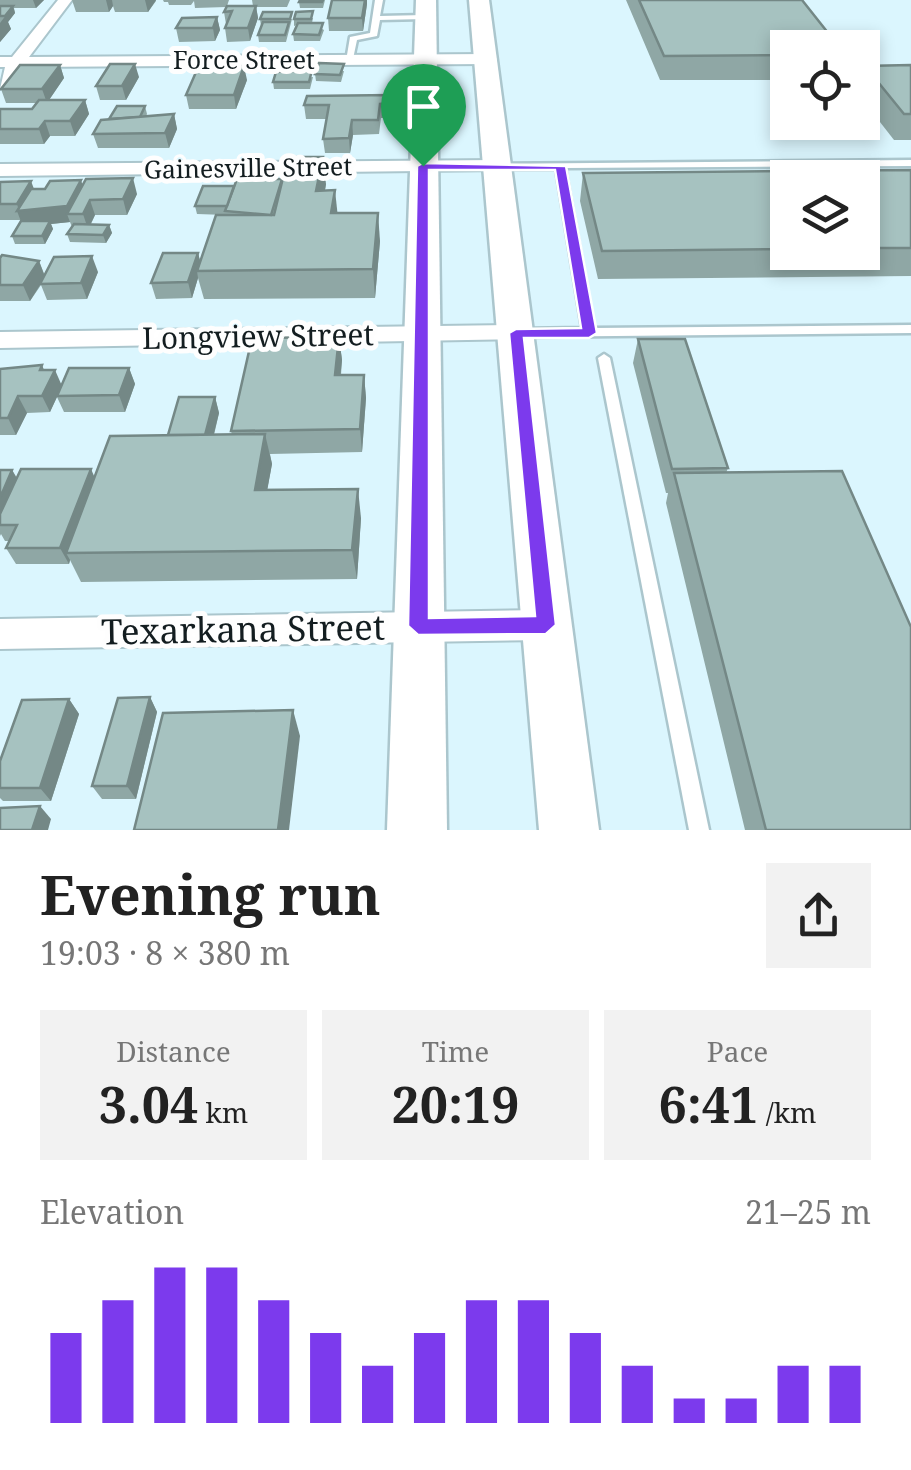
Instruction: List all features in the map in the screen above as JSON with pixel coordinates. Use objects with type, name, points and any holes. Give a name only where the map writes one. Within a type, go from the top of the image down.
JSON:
[{"type":"main road","points":[[479,0],[489,59],[496,166],[569,830]]},
{"type":"main road","points":[[417,830],[426,9]]},
{"type":"street","points":[[0,84],[9,62],[65,0]]},
{"type":"street","name":"Force Street","points":[[9,62],[489,59]]},
{"type":"street","name":"Gainesville Street","points":[[0,170],[496,166]]},
{"type":"street","name":"Longview Street","points":[[0,340],[516,333]]},
{"type":"street","name":"Texarkana Street","points":[[0,634],[546,625]]},
{"type":"lane","points":[[350,59],[353,39],[374,34],[379,0]]},
{"type":"lane","points":[[376,18],[426,9]]},
{"type":"lane","points":[[496,166],[911,164]]},
{"type":"lane","points":[[560,166],[589,333]]},
{"type":"lane","points":[[516,333],[911,328]]},
{"type":"lane","points":[[604,358],[699,830]]},
{"type":"building","points":[[332,0],[365,0],[362,18],[328,18]]},
{"type":"building","points":[[639,0],[802,0],[826,30],[770,30],[770,55],[664,56]]},
{"type":"building","points":[[0,6],[13,6],[5,16],[0,16]]},
{"type":"building","points":[[227,6],[256,6],[248,28],[225,28],[232,11],[224,12]]},
{"type":"building","points":[[313,11],[311,19],[294,19],[296,12]]},
{"type":"building","points":[[263,12],[292,12],[290,19],[260,19]]},
{"type":"building","points":[[217,17],[213,28],[176,28],[182,18]]},
{"type":"building","points":[[263,22],[289,22],[285,35],[258,35]]},
{"type":"building","points":[[298,23],[323,23],[319,35],[293,34]]},
{"type":"building","points":[[200,63],[244,66],[234,95],[186,95]]},
{"type":"building","points":[[319,63],[344,64],[340,75],[315,74]]},
{"type":"building","points":[[110,64],[135,64],[122,86],[96,86]]},
{"type":"building","points":[[20,65],[60,65],[42,89],[1,89]]},
{"type":"building","points":[[911,65],[911,114],[904,114],[880,84],[880,66]]},
{"type":"building","points":[[312,70],[309,82],[273,82],[276,72]]},
{"type":"building","points":[[391,95],[390,103],[380,104],[378,120],[352,120],[349,138],[323,139],[329,105],[304,105],[307,96]]},
{"type":"building","points":[[39,100],[85,100],[70,121],[45,121],[39,129],[0,129],[0,109],[32,109]]},
{"type":"building","points":[[117,106],[145,106],[140,117],[109,119]]},
{"type":"building","points":[[174,114],[165,133],[93,134],[101,120]]},
{"type":"building","points":[[288,157],[323,157],[316,191],[335,190],[331,213],[378,213],[373,269],[197,271],[216,215],[274,215]]},
{"type":"building","points":[[880,170],[911,170],[911,248],[880,248]]},
{"type":"building","points":[[770,171],[770,249],[602,251],[583,173]]},
{"type":"building","points":[[133,178],[123,199],[90,200],[83,214],[67,214],[86,179]]},
{"type":"building","points":[[237,179],[282,179],[271,215],[225,211]]},
{"type":"building","points":[[81,180],[67,206],[17,211],[31,189],[45,189],[50,181]]},
{"type":"building","points":[[31,181],[17,204],[0,204],[0,182]]},
{"type":"building","points":[[203,186],[234,186],[227,206],[195,206]]},
{"type":"building","points":[[21,221],[50,221],[42,236],[12,236]]},
{"type":"building","points":[[74,224],[109,225],[103,235],[67,234]]},
{"type":"building","points":[[163,253],[198,253],[188,282],[151,283]]},
{"type":"building","points":[[2,255],[39,261],[23,285],[0,285]]},
{"type":"building","points":[[92,256],[81,283],[40,284],[54,257]]},
{"type":"building","points":[[339,337],[335,375],[364,375],[360,429],[231,431],[252,338]]},
{"type":"building","points":[[638,339],[685,339],[728,468],[672,469]]},
{"type":"building","points":[[42,365],[40,370],[55,370],[42,396],[18,396],[8,418],[0,418],[0,369]]},
{"type":"building","points":[[69,368],[129,368],[119,395],[57,396]]},
{"type":"building","points":[[179,397],[215,397],[205,435],[168,435]]},
{"type":"building","points":[[265,434],[255,490],[358,489],[352,550],[66,553],[110,436]]},
{"type":"building","points":[[21,469],[91,469],[60,548],[6,548],[17,525],[0,525],[0,514]]},
{"type":"building","points":[[0,470],[12,470],[0,498]]},
{"type":"building","points":[[842,471],[911,627],[911,830],[766,830],[674,473]]},
{"type":"building","points":[[150,697],[127,786],[92,786],[118,698]]},
{"type":"building","points":[[69,699],[40,788],[0,788],[0,761],[22,700]]},
{"type":"building","points":[[293,710],[278,830],[134,830],[163,713]]},
{"type":"building","points":[[40,806],[32,830],[0,830],[0,808]]},
{"type":"route","points":[[423,166],[560,166],[589,333],[516,333],[546,625],[418,626],[423,166]]}]
